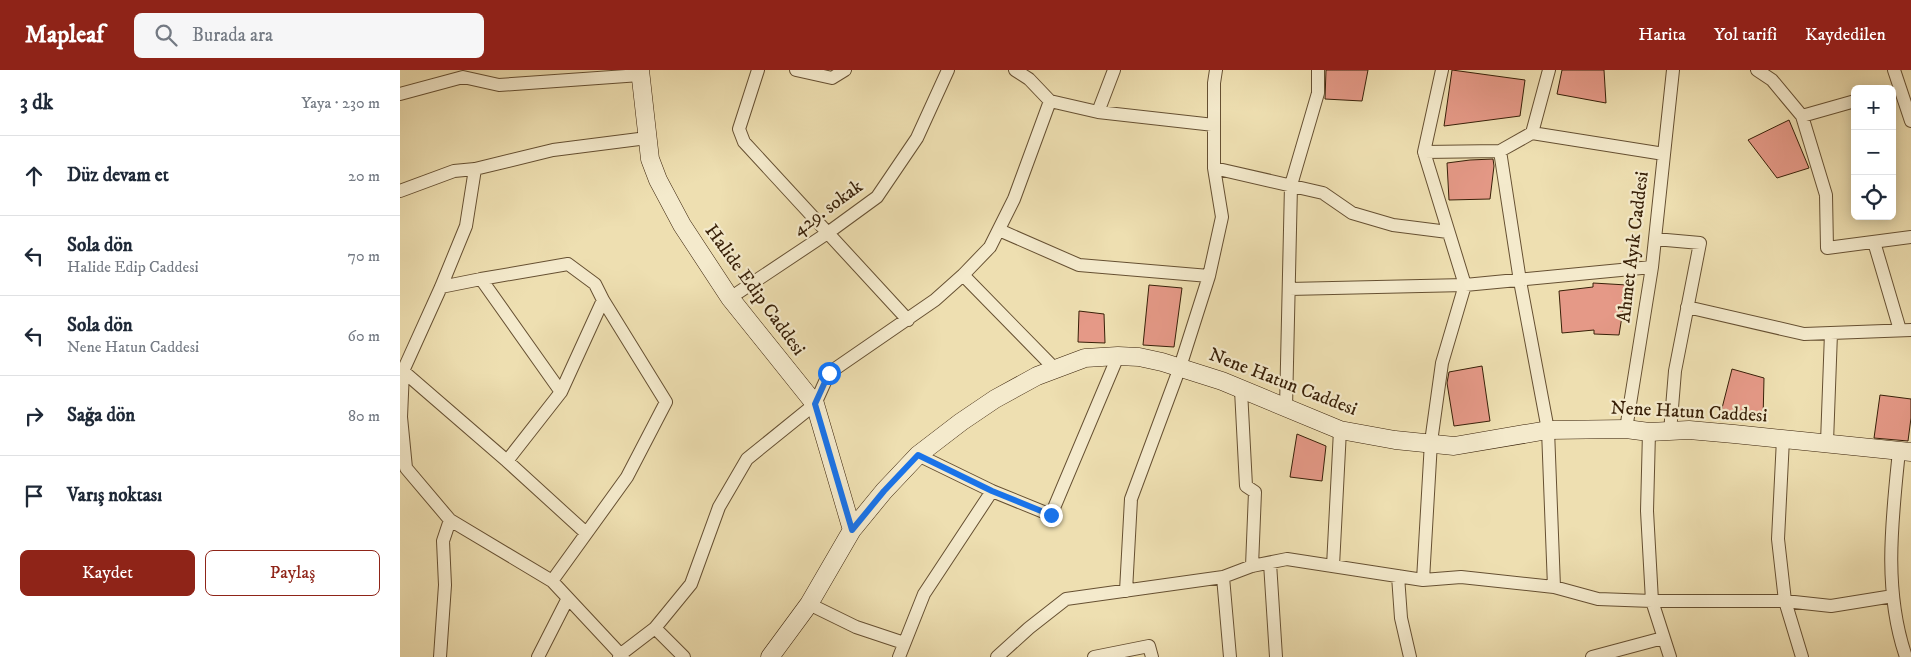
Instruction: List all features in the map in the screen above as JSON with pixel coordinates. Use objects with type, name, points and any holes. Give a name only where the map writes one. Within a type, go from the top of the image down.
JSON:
[{"type":"street","points":[[758,70],[739,129],[744,142],[829,232],[908,320]]},
{"type":"street","points":[[796,70],[832,78],[845,70]]},
{"type":"street","name":"429. sokak","points":[[730,298],[829,232],[877,197],[917,138],[948,70]]},
{"type":"street","points":[[1015,70],[1030,74],[1050,101],[1098,112],[1214,125]]},
{"type":"street","points":[[1098,112],[1114,70]]},
{"type":"street","points":[[1126,591],[1131,499],[1180,367],[1209,276],[1222,217],[1214,168],[1216,70]]},
{"type":"street","points":[[1286,408],[1290,185],[1318,93],[1318,70]]},
{"type":"street","points":[[1423,580],[1431,442],[1442,362],[1465,285],[1424,152],[1442,70]]},
{"type":"street","points":[[1532,133],[1549,70]]},
{"type":"street","name":"Ahmet Ayık Caddesi","points":[[1626,429],[1652,267],[1673,70]]},
{"type":"street","points":[[1757,70],[1772,80],[1802,116],[1826,195],[1827,248],[1911,237]]},
{"type":"street","points":[[1894,70],[1896,85]]},
{"type":"street","points":[[400,94],[466,73],[499,85],[640,72]]},
{"type":"street","name":"Halide Edip Caddesi","points":[[640,72],[650,160],[668,201],[730,298],[815,404],[852,530]]},
{"type":"street","points":[[1896,89],[1911,122]]},
{"type":"street","points":[[475,168],[466,226],[403,371],[401,417],[406,468],[450,520],[552,581],[621,656],[655,628],[691,584],[719,507],[747,459],[815,404],[829,373],[935,300],[990,247],[1014,199],[1050,101]]},
{"type":"street","points":[[1802,116],[1851,101]]},
{"type":"street","points":[[1424,152],[1500,151],[1532,133],[1664,154]]},
{"type":"street","points":[[400,191],[454,171],[553,150],[647,138]]},
{"type":"street","points":[[1500,151],[1520,281],[1548,430],[1554,587]]},
{"type":"street","points":[[1214,168],[1323,193],[1352,214],[1393,225],[1448,232]]},
{"type":"street","points":[[999,230],[1079,265],[1209,276]]},
{"type":"street","points":[[1655,239],[1700,243],[1675,371],[1670,432]]},
{"type":"street","points":[[1687,307],[1804,334],[1906,330],[1874,242]]},
{"type":"street","points":[[441,287],[481,278],[568,264],[595,284],[666,402],[627,477],[552,581]]},
{"type":"street","points":[[1288,289],[1465,285],[1652,267]]},
{"type":"street","points":[[963,275],[1055,369]]},
{"type":"street","points":[[481,278],[561,392]]},
{"type":"street","points":[[507,460],[561,392],[603,300]]},
{"type":"street","points":[[1827,442],[1831,333]]},
{"type":"street","points":[[918,455],[992,491],[1051,515],[1118,356]]},
{"type":"street","name":"Nene Hatun Caddesi","points":[[770,657],[809,604],[852,530],[884,491],[918,455],[995,399],[1036,376],[1085,358],[1138,357],[1180,367],[1222,381],[1340,430],[1395,440],[1431,442],[1454,446],[1548,430],[1626,429],[1670,432],[1689,430],[1905,451]]},
{"type":"street","points":[[403,371],[507,460],[586,533]]},
{"type":"street","points":[[1241,390],[1246,486],[1255,492],[1252,566]]},
{"type":"street","points":[[1333,566],[1340,430]]},
{"type":"street","points":[[1649,432],[1647,511],[1652,601],[1662,638],[1670,657]]},
{"type":"street","points":[[1783,439],[1778,539],[1784,602],[1802,657]]},
{"type":"street","points":[[1905,451],[1891,527],[1890,570],[1893,596],[1906,657]]},
{"type":"street","points":[[899,657],[924,594],[992,491]]},
{"type":"street","points":[[440,657],[445,585],[443,541],[450,520]]},
{"type":"street","points":[[997,657],[1029,628],[1066,599],[1223,577],[1252,566],[1287,559],[1423,580],[1462,577],[1554,587],[1598,599],[1784,602],[1831,606],[1893,596]]},
{"type":"street","points":[[1270,562],[1276,657]]},
{"type":"street","points":[[1398,576],[1401,618],[1410,657]]},
{"type":"street","points":[[1223,577],[1230,657]]},
{"type":"street","points":[[538,657],[568,598]]},
{"type":"street","points":[[809,604],[856,627],[904,643]]},
{"type":"street","points":[[655,628],[684,657]]},
{"type":"street","points":[[1592,657],[1662,638]]},
{"type":"street","points":[[1094,657],[1149,646],[1152,657]]},
{"type":"building","points":[[1326,70],[1368,70],[1362,101],[1325,99]]},
{"type":"building","points":[[1452,70],[1525,80],[1520,116],[1444,126]]},
{"type":"building","points":[[1562,70],[1604,70],[1606,103],[1557,94]]},
{"type":"building","points":[[1789,120],[1809,168],[1777,178],[1748,140]]},
{"type":"building","points":[[1493,159],[1494,166],[1490,199],[1449,200],[1447,163]]},
{"type":"building","points":[[1593,283],[1627,285],[1619,335],[1594,334],[1594,330],[1562,333],[1559,291],[1593,287]]},
{"type":"building","points":[[1149,285],[1182,288],[1174,347],[1143,345]]},
{"type":"building","points":[[1079,311],[1104,314],[1105,343],[1078,342]]},
{"type":"building","points":[[1482,366],[1490,421],[1454,426],[1447,383],[1449,372]]},
{"type":"building","points":[[1732,369],[1764,378],[1763,420],[1720,416]]},
{"type":"building","points":[[1880,395],[1911,399],[1908,441],[1874,438]]},
{"type":"building","points":[[1297,434],[1326,446],[1322,481],[1290,477]]},
{"type":"route","points":[[829,373],[815,404],[852,530],[884,491],[918,455],[992,491],[1051,515]]}]
